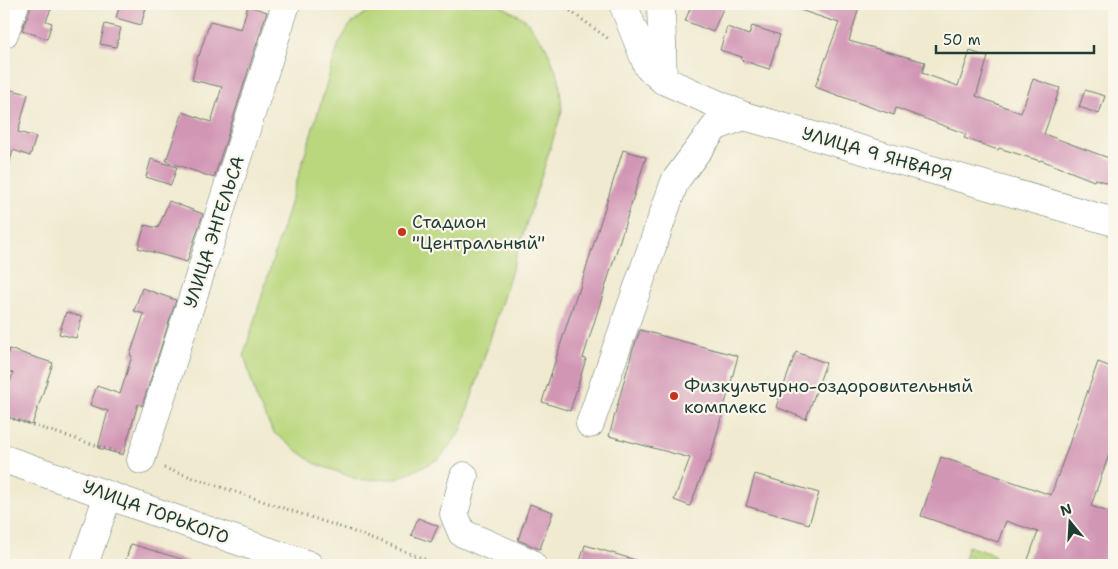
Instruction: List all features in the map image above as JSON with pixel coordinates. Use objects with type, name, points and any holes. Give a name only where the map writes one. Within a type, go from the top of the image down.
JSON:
[{"type":"street","points":[[4,34],[15,4]]},
{"type":"street","name":"УЛИЦА ЭНГЕЛЬСА","points":[[141,460],[286,4]]},
{"type":"street","points":[[623,4],[655,73]]},
{"type":"street","points":[[655,73],[662,4]]},
{"type":"street","name":"УЛИЦА 9 ЯНВАРЯ","points":[[655,73],[744,116],[1114,222]]},
{"type":"street","points":[[590,424],[675,180],[715,127],[744,116]]},
{"type":"street","name":"УЛИЦА ГОРЬКОГО","points":[[4,459],[309,565]]},
{"type":"street","points":[[464,476],[454,514],[462,533],[532,565]]},
{"type":"street","points":[[84,565],[108,495]]},
{"type":"path","points":[[557,4],[569,10],[616,44]]},
{"type":"path","points":[[4,416],[349,530],[440,565]]},
{"type":"green space","name":"Стадион \"Центральный\"","points":[[377,4],[498,4],[525,19],[546,47],[559,78],[562,111],[461,431],[439,459],[397,479],[359,480],[314,463],[274,433],[257,401],[244,354],[339,43],[350,25]]},
{"type":"green space","points":[[968,546],[995,555],[992,565],[962,565]]},
{"type":"building","points":[[30,4],[53,4],[46,21],[52,23],[47,39],[22,30]]},
{"type":"building","points":[[120,4],[147,4],[141,25],[116,18]]},
{"type":"building","points":[[692,4],[725,4],[713,32],[685,21]]},
{"type":"building","points":[[792,4],[860,4],[849,41],[925,62],[922,73],[958,86],[970,51],[988,57],[976,96],[1021,113],[1033,79],[1060,88],[1044,134],[1114,160],[1114,185],[1095,179],[1094,181],[1041,160],[999,148],[998,150],[964,138],[966,134],[896,108],[894,115],[815,87],[839,23],[791,7]]},
{"type":"building","points":[[248,6],[267,12],[214,178],[166,161],[183,112],[211,122],[222,87],[192,80],[198,55],[210,21],[241,29]]},
{"type":"building","points":[[105,24],[121,28],[116,47],[100,44]]},
{"type":"building","points":[[752,26],[780,35],[769,69],[741,60],[742,57],[720,50],[727,27],[749,35]]},
{"type":"building","points":[[4,88],[28,94],[18,132],[36,137],[30,156],[13,150],[9,165],[4,165]]},
{"type":"building","points":[[1085,90],[1105,96],[1099,114],[1079,107]]},
{"type":"building","points":[[623,150],[646,157],[583,358],[586,359],[570,411],[542,402]]},
{"type":"building","points":[[151,159],[177,167],[171,185],[146,177]]},
{"type":"building","points":[[169,201],[203,214],[187,262],[138,248],[145,225],[158,228]]},
{"type":"building","points":[[142,288],[176,300],[142,406],[138,404],[123,455],[98,448],[108,411],[90,405],[97,386],[120,394],[132,356],[130,355],[144,314],[134,311]]},
{"type":"building","points":[[66,312],[82,317],[76,338],[59,334]]},
{"type":"building","name":"Физкультурно-оздоровительный комплекс","points":[[640,330],[738,356],[709,463],[707,462],[690,506],[674,500],[690,458],[609,436],[632,352]]},
{"type":"building","points":[[9,349],[53,363],[32,425],[4,416],[4,402],[13,373],[4,370]]},
{"type":"building","points":[[796,352],[826,363],[806,419],[776,407]]},
{"type":"building","points":[[1098,362],[1114,368],[1114,440],[1091,506],[1114,514],[1114,565],[1026,565],[1038,532],[1006,521],[998,542],[921,516],[941,457],[1051,495]]},
{"type":"building","points":[[755,474],[819,493],[809,524],[746,506]]},
{"type":"building","points":[[530,504],[553,512],[540,549],[518,540]]},
{"type":"building","points":[[418,518],[438,526],[431,542],[411,535]]},
{"type":"building","points":[[131,544],[188,561],[187,565],[124,565]]},
{"type":"building","points":[[585,545],[639,561],[639,565],[579,565]]},
{"type":"place","name":"Стадион \"Центральный\"","points":[[402,232]]},
{"type":"place","name":"Физкультурно-оздоровительный комплекс","points":[[674,396]]}]
